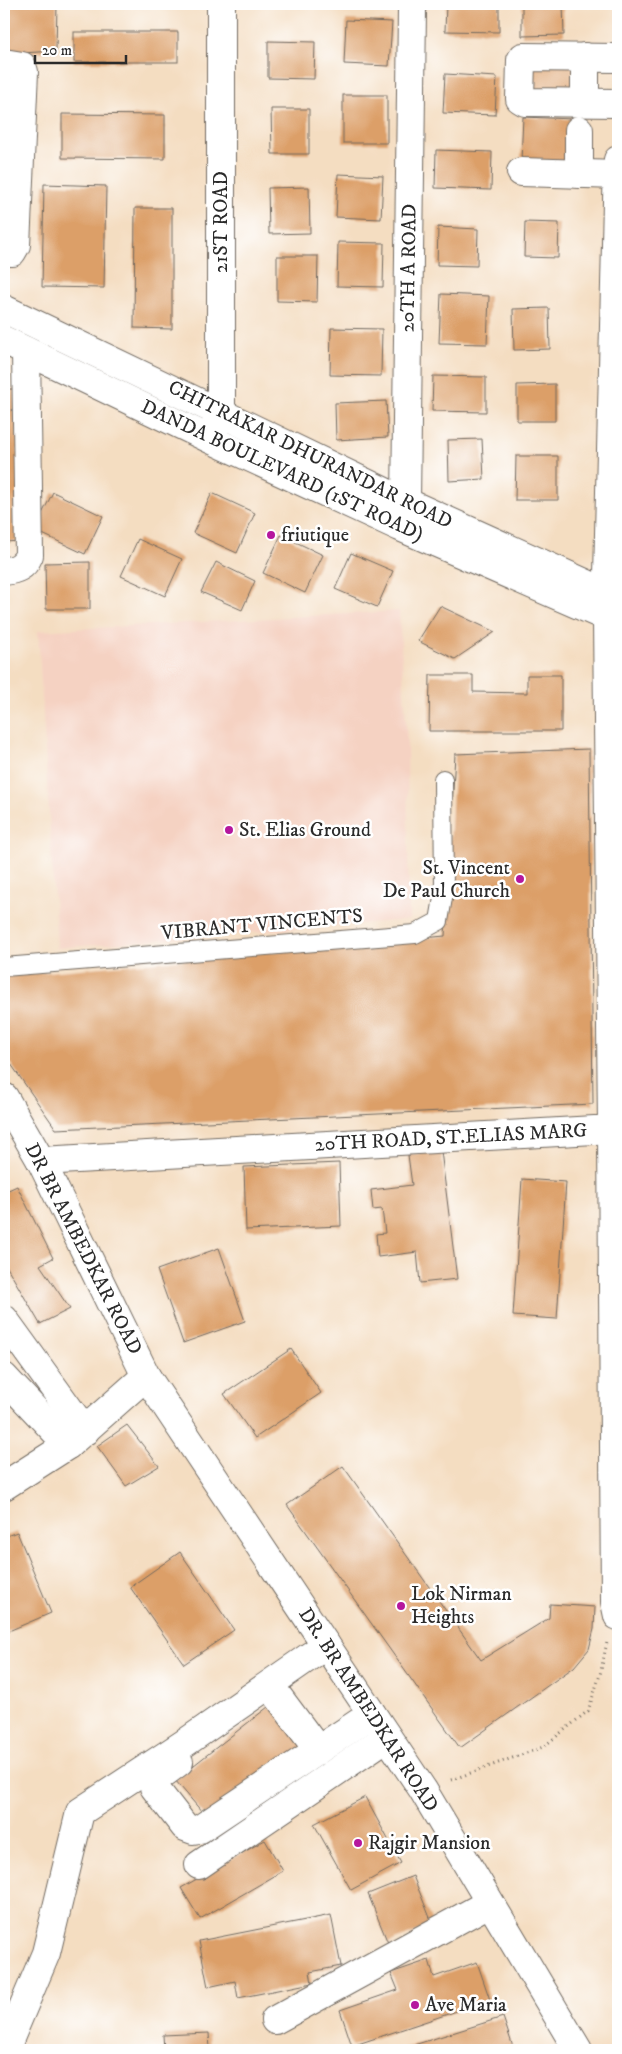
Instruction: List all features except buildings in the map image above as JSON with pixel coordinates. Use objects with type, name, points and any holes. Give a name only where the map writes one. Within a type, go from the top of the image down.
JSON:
[{"type":"street","name":"21ST ROAD","points":[[210,439],[220,412],[221,4]]},
{"type":"street","name":"20TH A ROAD","points":[[403,515],[412,9]]},
{"type":"street","points":[[618,58],[523,57],[521,60],[520,99],[523,102],[618,103]]},
{"type":"street","points":[[585,57],[585,102]]},
{"type":"street","points":[[4,63],[19,64],[24,72],[16,245],[12,252],[4,252]]},
{"type":"street","points":[[578,174],[579,130]]},
{"type":"street","name":"20TH ROAD, ST.ELIAS MARG","points":[[41,1161],[612,1129],[613,608],[618,160]]},
{"type":"street","points":[[521,172],[618,175]]},
{"type":"street","name":"CHITRAKAR DHURANDAR ROAD","points":[[4,308],[220,412],[403,515],[613,608]]},
{"type":"street","name":"DANDA BOULEVARD (1ST ROAD)","points":[[15,345],[210,439],[403,515]]},
{"type":"street","points":[[4,571],[20,567],[26,562],[29,555],[15,383],[15,345]]},
{"type":"street","name":"DR BR AMBEDKAR ROAD","points":[[4,1097],[41,1161],[146,1376]]},
{"type":"street","points":[[612,1129],[617,1609]]},
{"type":"street","points":[[4,1319],[77,1438]]},
{"type":"street","points":[[4,1486],[77,1438],[146,1376]]},
{"type":"street","name":"DR. BR AMBEDKAR ROAD","points":[[146,1376],[423,1790],[578,2050]]},
{"type":"street","points":[[4,1377],[77,1438]]},
{"type":"street","points":[[329,1650],[277,1694],[159,1776],[154,1783],[155,1790],[185,1828],[200,1829],[372,1714]]},
{"type":"street","points":[[5,2050],[46,1953],[80,1812],[329,1650]]},
{"type":"street","points":[[277,1694],[318,1750]]},
{"type":"street","points":[[199,1865],[387,1737]]},
{"type":"street","points":[[275,2020],[489,1903]]},
{"type":"lane","name":"VIBRANT VINCENTS","points":[[4,967],[414,934],[439,921],[444,892],[443,779]]},
{"type":"path","points":[[423,1790],[543,1747],[588,1711],[600,1675],[617,1609]]},
{"type":"shaded area","name":"St. Elias Ground","points":[[399,611],[407,741],[409,920],[57,948],[38,631]]},
{"type":"place","name":"friutique","points":[[271,535]]},
{"type":"place","name":"St. Elias Ground","points":[[229,830]]},
{"type":"place","name":"St. Vincent De Paul Church","points":[[520,879]]},
{"type":"place","name":"Lok Nirman Heights","points":[[401,1606]]},
{"type":"place","name":"Rajgir Mansion","points":[[358,1843]]},
{"type":"place","name":"Ave Maria","points":[[415,2005]]}]
